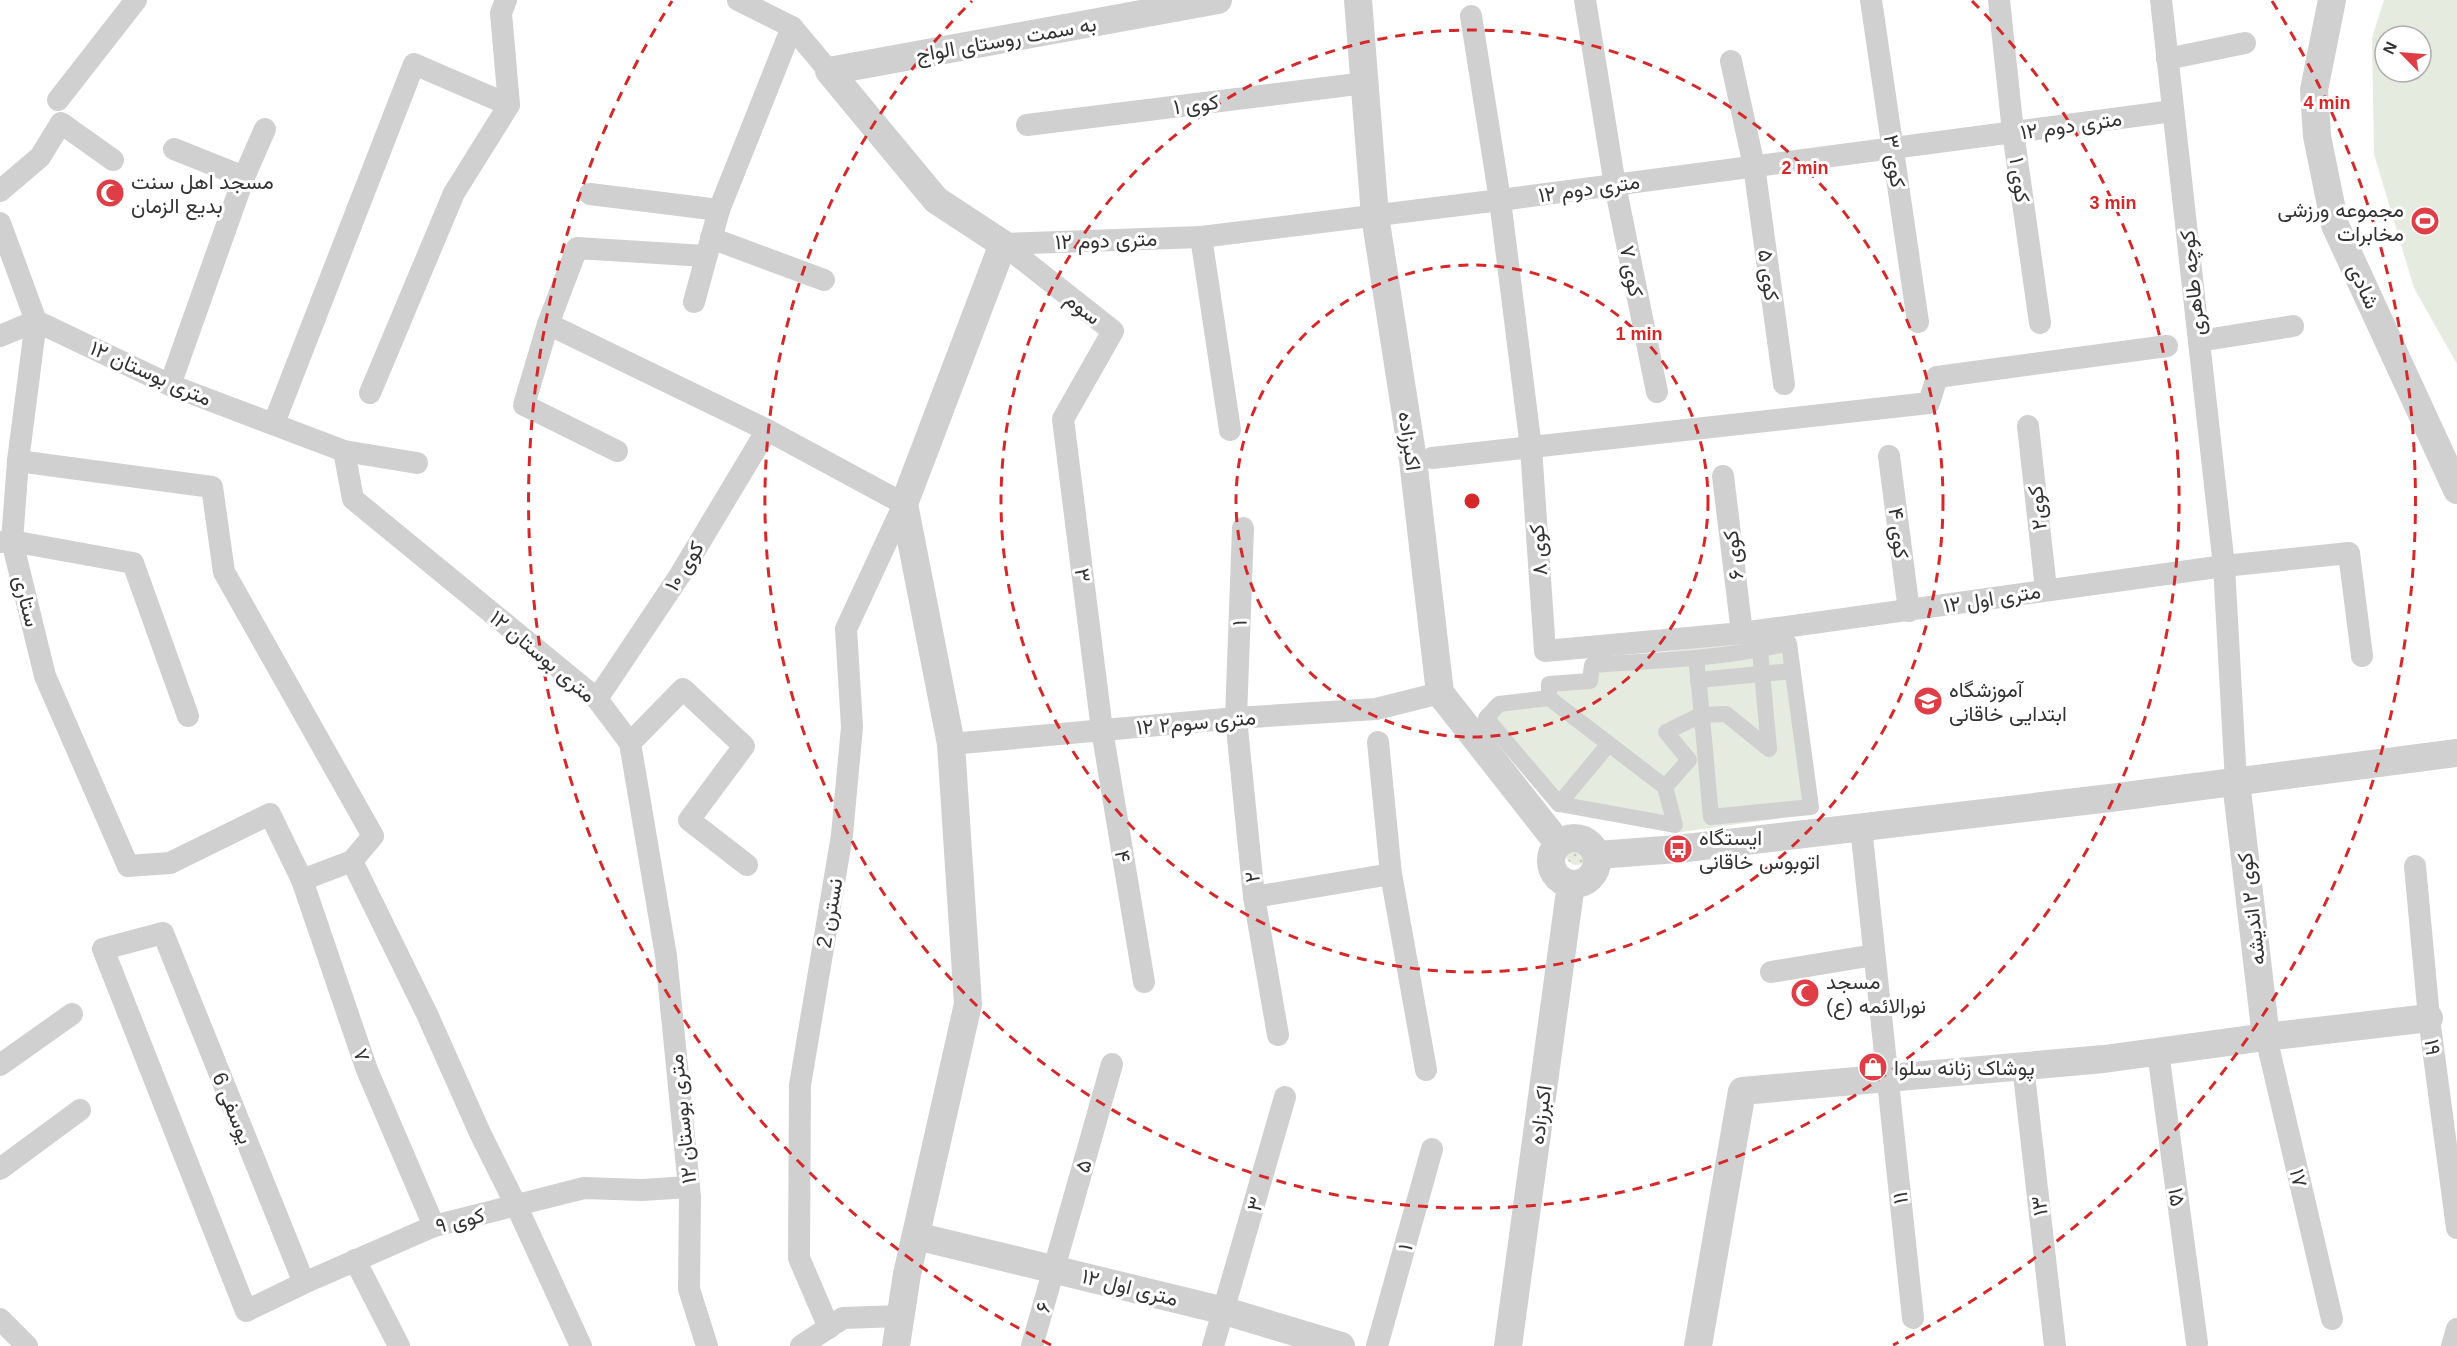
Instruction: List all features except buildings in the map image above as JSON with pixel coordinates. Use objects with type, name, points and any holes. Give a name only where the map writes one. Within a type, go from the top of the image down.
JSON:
[{"type":"street","points":[[58,100],[136,0]]},
{"type":"street","points":[[370,393],[454,193],[509,105],[501,13],[506,0]]},
{"type":"street","points":[[738,0],[792,27],[936,200],[1002,244],[904,504],[951,744],[968,1004],[916,1236],[896,1346]]},
{"type":"street","name":"به سمت روستای الواج","points":[[829,71],[1218,0]]},
{"type":"street","name":"اکبرزاده","points":[[1358,0],[1375,216],[1413,460],[1440,693]]},
{"type":"street","name":"کوی ۷","points":[[1586,0],[1615,185],[1657,392]]},
{"type":"street","name":"کوی ۳","points":[[1871,0],[1918,322]]},
{"type":"street","name":"کوی ۱","points":[[1999,0],[2013,132],[2040,323]]},
{"type":"street","name":"کوچه طاهری","points":[[2161,0],[2224,566]]},
{"type":"street","name":"شادی","points":[[2332,0],[2314,90],[2317,136],[2336,225],[2457,490]]},
{"type":"street","name":"کوی ۸","points":[[1471,16],[1500,200],[1531,448],[1545,651]]},
{"type":"street","points":[[694,302],[719,210],[792,27]]},
{"type":"street","points":[[2167,59],[2245,44]]},
{"type":"street","name":"کوی ۵","points":[[1731,62],[1754,166],[1784,384]]},
{"type":"street","points":[[274,423],[414,64],[509,105]]},
{"type":"street","name":"کوی ۱","points":[[1027,125],[1365,83]]},
{"type":"street","name":"۱۲ متری دوم","points":[[1002,244],[1201,237],[2173,111]]},
{"type":"street","points":[[0,191],[40,157],[61,123],[113,160]]},
{"type":"street","points":[[170,385],[244,177],[265,129]]},
{"type":"street","points":[[174,149],[244,177]]},
{"type":"street","points":[[590,194],[719,210]]},
{"type":"street","points":[[0,224],[36,321],[0,336]]},
{"type":"street","points":[[1201,237],[1230,430]]},
{"type":"street","name":"سوم","points":[[1002,244],[1113,331],[1063,420]]},
{"type":"street","points":[[617,451],[524,405],[548,324],[577,248],[708,247],[825,279]]},
{"type":"street","name":"۱۲ متری بوستان","points":[[36,321],[170,385],[344,451],[353,499],[597,699],[630,743],[666,956],[689,1188],[689,1289],[707,1346]]},
{"type":"street","name":"ستاری","points":[[36,321],[6,542],[45,676],[128,866]]},
{"type":"street","points":[[548,324],[767,430],[904,504]]},
{"type":"street","points":[[2199,341],[2293,326]]},
{"type":"street","points":[[1432,458],[1929,403],[1937,377],[2167,346]]},
{"type":"street","name":"۳","points":[[1063,420],[1102,730]]},
{"type":"street","name":"کوی۲","points":[[2028,426],[2046,589]]},
{"type":"street","name":"کوی ۱۰","points":[[597,699],[680,575],[767,430]]},
{"type":"street","points":[[344,451],[417,463]]},
{"type":"street","name":"کوی ۴","points":[[1889,456],[1909,611]]},
{"type":"street","points":[[18,461],[212,487],[224,572],[373,836],[352,861],[302,880]]},
{"type":"street","name":"کوی ۶","points":[[1723,476],[1742,633]]},
{"type":"street","name":"نسترن 2","points":[[829,1328],[799,1258],[800,1085],[842,835],[852,727],[846,629],[904,504]]},
{"type":"street","name":"۱","points":[[1236,718],[1243,528]]},
{"type":"street","points":[[6,542],[133,563],[188,716]]},
{"type":"street","name":"۱۲ متری اول","points":[[1545,651],[1742,633],[1909,611],[2046,589],[2224,566],[2349,553],[2362,656]]},
{"type":"street","points":[[2224,566],[2236,782]]},
{"type":"street","points":[[1549,698],[1549,684],[1590,681],[1592,664],[1696,658],[1760,650],[1790,643],[1811,807],[1711,817],[1696,658]]},
{"type":"street","points":[[1665,788],[1689,760],[1666,732],[1701,715],[1726,714],[1769,749],[1760,650]]},
{"type":"street","points":[[1698,680],[1792,671]]},
{"type":"street","points":[[630,743],[683,689],[744,746],[689,820],[747,865]]},
{"type":"street","points":[[1440,693],[1558,843]]},
{"type":"street","name":"۱۲ متری سوم۲","points":[[951,744],[1236,718],[1376,709],[1440,693]]},
{"type":"street","points":[[1549,698],[1608,746],[1665,788],[1675,825],[1559,804],[1486,718],[1499,705],[1549,698]]},
{"type":"street","name":"۲","points":[[1236,718],[1254,897],[1278,1035]]},
{"type":"street","name":"۴","points":[[1102,730],[1144,982]]},
{"type":"street","points":[[1378,742],[1391,874],[1426,1070]]},
{"type":"street","points":[[1559,804],[1608,746]]},
{"type":"street","points":[[1597,855],[1678,849],[2457,753]]},
{"type":"street","name":"کوی ۲ اندیشه","points":[[2236,782],[2266,1037]]},
{"type":"street","name":"۷","points":[[128,866],[170,863],[270,814],[302,880],[367,1070],[434,1226]]},
{"type":"street","name":"۱۱","points":[[1861,827],[1913,1318]]},
{"type":"street","points":[[1580,838],[1588,841],[1597,855],[1597,863],[1586,881],[1571,884],[1564,882],[1553,872],[1550,858],[1558,843],[1564,839],[1580,838]]},
{"type":"street","points":[[352,861],[427,1014],[581,1346]]},
{"type":"street","name":"۱۹","points":[[2415,866],[2429,1018],[2457,1228]]},
{"type":"street","points":[[1254,897],[1391,874]]},
{"type":"street","name":"اکبرزاده","points":[[1508,1346],[1571,884]]},
{"type":"street","name":"یوسفی 6","points":[[246,1311],[103,949],[163,933],[304,1283]]},
{"type":"street","points":[[1771,972],[1874,955]]},
{"type":"street","points":[[0,1065],[72,1014]]},
{"type":"street","points":[[1698,1346],[1742,1091],[2158,1052],[2429,1018]]},
{"type":"street","name":"۱۷","points":[[2266,1037],[2332,1318]]},
{"type":"street","name":"۱۵","points":[[2158,1052],[2197,1343]]},
{"type":"street","name":"۵","points":[[1055,1269],[1112,1064]]},
{"type":"street","name":"۱۳","points":[[2023,1066],[2055,1346]]},
{"type":"street","name":"۳","points":[[1225,1311],[1286,1097]]},
{"type":"street","points":[[0,1169],[80,1110]]},
{"type":"street","name":"۱","points":[[1377,1346],[1432,1149]]},
{"type":"street","name":"کوی ۹","points":[[246,1311],[354,1260],[434,1226],[517,1207],[584,1188],[642,1190],[689,1188]]},
{"type":"street","name":"۱۲ متری اول","points":[[916,1236],[1225,1311],[1341,1346]]},
{"type":"street","points":[[354,1260],[399,1346]]},
{"type":"street","name":"۶","points":[[1032,1346],[1055,1269]]},
{"type":"street","points":[[1213,1346],[1225,1311]]},
{"type":"street","points":[[801,1346],[843,1318],[900,1316]]},
{"type":"street","points":[[0,1319],[27,1346]]},
{"type":"street","points":[[2452,1346],[2457,1329]]},
{"type":"shaded area","name":"مجموعه ورزشی مخابرات","points":[[2384,0],[2457,0],[2457,364],[2414,288],[2374,154],[2372,38],[2373,35],[2373,84],[2433,84],[2433,24],[2376,24]]},
{"type":"shaded area","points":[[1794,636],[1817,813],[1674,833],[1553,809],[1477,718],[1501,696],[1542,693],[1584,674],[1587,661]]},
{"type":"shaded area","points":[[1577,843],[1585,846],[1588,854],[1585,862],[1577,865],[1569,862],[1566,854],[1569,846]]},
{"type":"place","name":"مسجد اهل سنت بدیع الزمان","points":[[110,193]]},
{"type":"place","name":"مجموعه ورزشی مخابرات","points":[[2425,221]]},
{"type":"place","name":"آموزشگاه ابتدایی خاقانی","points":[[1928,701]]},
{"type":"place","name":"ایستگاه اتوبوس خاقانی","points":[[1678,849]]},
{"type":"place","name":"مسجد نورالائمه (ع)","points":[[1805,993]]},
{"type":"place","name":"پوشاک زنانه سلوا","points":[[1873,1067]]}]
